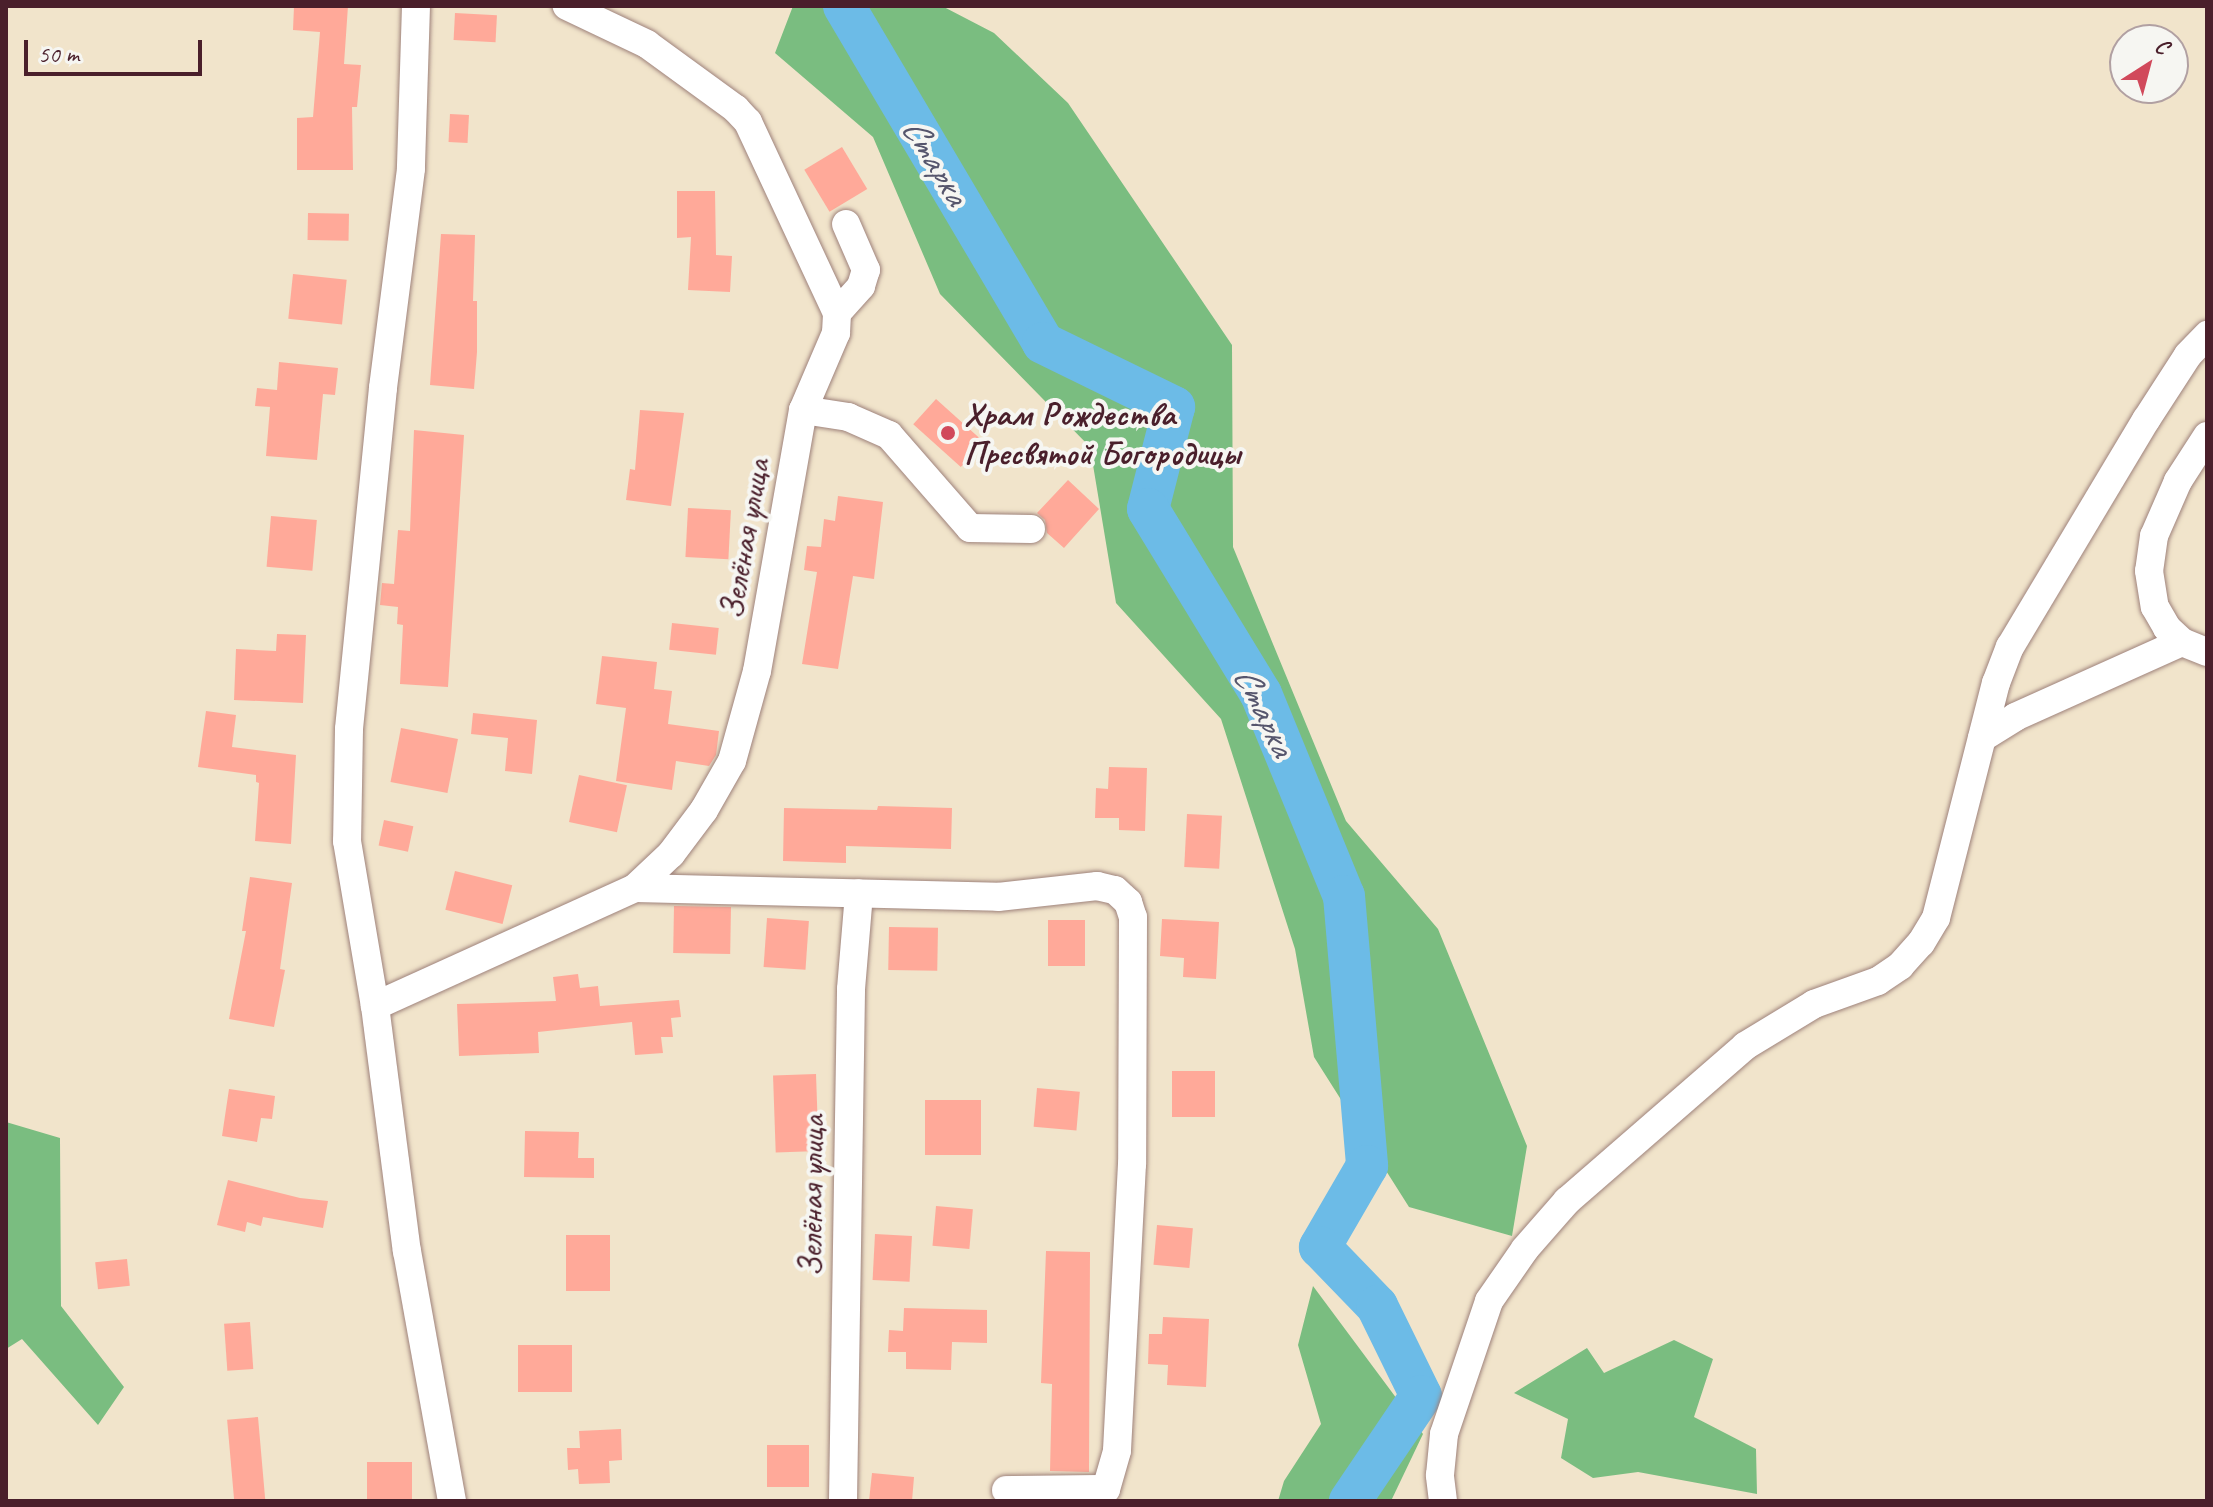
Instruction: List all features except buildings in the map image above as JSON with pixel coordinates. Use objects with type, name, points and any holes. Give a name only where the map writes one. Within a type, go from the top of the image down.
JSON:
[{"type":"street","points":[[416,6],[411,169],[383,388],[349,729],[347,841],[375,1006],[407,1251],[452,1501]]},
{"type":"street","points":[[567,6],[647,44],[736,109],[748,122],[837,313],[861,286],[866,270],[846,224]]},
{"type":"street","name":"Зелёная улица","points":[[375,1006],[635,888],[671,854],[704,810],[732,761],[757,671],[803,410],[836,333],[837,313]]},
{"type":"street","points":[[1443,1501],[1440,1475],[1444,1434],[1489,1301],[1525,1249],[1567,1201],[1745,1046],[1814,1004],[1878,981],[1900,966],[1921,943],[1936,918],[1982,738],[2010,647],[2146,420],[2188,355],[2207,335]]},
{"type":"street","points":[[803,410],[848,417],[889,435],[970,528],[1031,529]]},
{"type":"street","points":[[2194,647],[2167,628],[2155,607],[2149,571],[2154,536],[2178,481],[2207,436]]},
{"type":"street","points":[[1982,738],[2015,717],[2194,647]]},
{"type":"street","points":[[635,888],[998,897],[1097,886],[1115,890],[1128,902],[1133,917],[1132,1164],[1117,1451],[1106,1489],[1006,1490]]},
{"type":"street","name":"Зелёная улица","points":[[843,1501],[851,989],[859,893]]},
{"type":"green space","points":[[793,6],[942,6],[994,33],[1068,103],[1232,345],[1233,547],[1346,821],[1438,929],[1527,1146],[1512,1236],[1409,1207],[1314,1057],[1295,949],[1221,719],[1116,603],[1090,447],[940,294],[873,137],[775,53]]},
{"type":"green space","points":[[6,1122],[60,1138],[61,1306],[124,1387],[98,1425],[22,1339],[6,1349]]},
{"type":"green space","points":[[1313,1286],[1423,1434],[1391,1501],[1278,1501],[1284,1481],[1321,1424],[1298,1345]]},
{"type":"green space","points":[[1674,1340],[1713,1359],[1694,1417],[1756,1449],[1757,1494],[1638,1472],[1593,1478],[1561,1458],[1568,1419],[1514,1393],[1587,1348],[1604,1373]]},
{"type":"waterway","name":"Старка","points":[[844,6],[1043,343],[1174,407],[1148,509],[1261,694],[1344,896],[1367,1166],[1320,1247],[1377,1306],[1421,1396],[1350,1501]]},
{"type":"place","name":"Храм Рождества Пресвятой Богородицы","points":[[948,433]]}]
